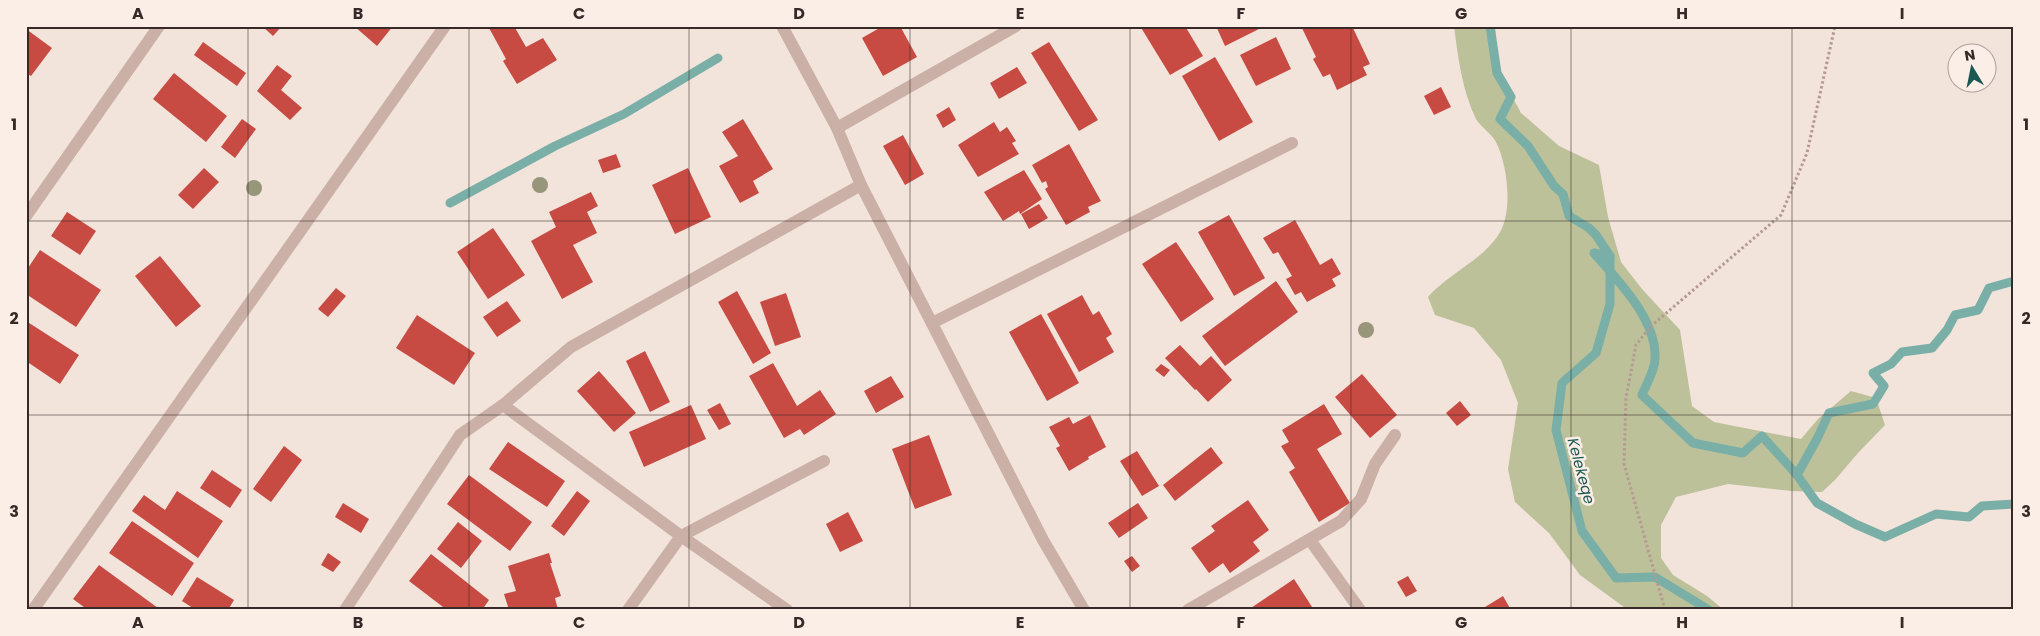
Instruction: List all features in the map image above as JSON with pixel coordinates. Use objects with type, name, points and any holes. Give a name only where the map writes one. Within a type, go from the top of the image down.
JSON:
[{"type":"street","points":[[26,216],[159,26]]},
{"type":"street","points":[[33,610],[445,26]]},
{"type":"street","points":[[782,26],[837,128],[861,185],[1043,540],[1084,610]]},
{"type":"street","points":[[837,128],[1016,26]]},
{"type":"street","points":[[932,323],[1292,143]]},
{"type":"street","points":[[345,610],[460,435],[503,405],[571,347],[861,185]]},
{"type":"street","points":[[503,405],[787,610]]},
{"type":"street","points":[[1188,610],[1224,587],[1341,521],[1361,499],[1375,464],[1395,435]]},
{"type":"street","points":[[628,610],[682,536],[824,461]]},
{"type":"street","points":[[1310,540],[1360,610]]},
{"type":"path","points":[[1665,610],[1624,464],[1626,398],[1636,344],[1650,327],[1781,215],[1807,153],[1835,26]]},
{"type":"green space","points":[[1454,26],[1495,26],[1498,70],[1521,113],[1559,146],[1599,165],[1608,217],[1621,262],[1642,289],[1680,330],[1692,406],[1714,422],[1801,439],[1818,419],[1851,391],[1876,398],[1885,425],[1822,492],[1791,491],[1728,484],[1676,497],[1661,525],[1661,558],[1673,575],[1707,596],[1724,610],[1628,610],[1580,575],[1549,533],[1515,502],[1508,469],[1518,403],[1501,360],[1474,328],[1435,315],[1428,297],[1445,281],[1490,246],[1502,228],[1506,216],[1507,190],[1504,164],[1496,142],[1476,119],[1467,97],[1461,73]]},
{"type":"building","points":[[262,26],[282,26],[273,36]]},
{"type":"building","points":[[354,26],[393,26],[377,46]]},
{"type":"building","points":[[488,26],[514,26],[526,47],[543,38],[557,60],[517,84],[503,61],[506,59]]},
{"type":"building","points":[[883,26],[900,26],[917,57],[883,76],[862,38]]},
{"type":"building","points":[[1140,26],[1185,26],[1203,56],[1170,75]]},
{"type":"building","points":[[1216,26],[1265,26],[1225,46]]},
{"type":"building","points":[[1301,26],[1352,26],[1370,64],[1363,67],[1367,75],[1337,90],[1330,74],[1323,77],[1313,59],[1316,57]]},
{"type":"building","points":[[26,29],[52,48],[31,76],[26,73]]},
{"type":"building","points":[[1276,37],[1291,69],[1256,86],[1240,55]]},
{"type":"building","points":[[203,42],[246,73],[237,86],[194,55]]},
{"type":"building","points":[[1049,42],[1098,120],[1079,131],[1031,53]]},
{"type":"building","points":[[1215,57],[1253,122],[1219,141],[1182,76]]},
{"type":"building","points":[[277,65],[292,76],[281,90],[302,108],[290,120],[257,91]]},
{"type":"building","points":[[1017,67],[1027,83],[999,99],[990,83]]},
{"type":"building","points":[[174,73],[227,116],[206,142],[153,99]]},
{"type":"building","points":[[1441,87],[1451,107],[1434,115],[1424,96]]},
{"type":"building","points":[[949,107],[956,120],[943,128],[936,115]]},
{"type":"building","points":[[242,119],[256,129],[235,158],[221,147]]},
{"type":"building","points":[[743,119],[773,169],[753,181],[759,193],[740,203],[719,166],[738,156],[722,132]]},
{"type":"building","points":[[994,122],[1000,132],[1007,127],[1016,141],[1012,143],[1019,154],[978,177],[958,145]]},
{"type":"building","points":[[903,135],[924,174],[905,185],[883,146]]},
{"type":"building","points":[[1069,144],[1101,201],[1088,207],[1090,212],[1066,225],[1045,189],[1048,187],[1046,181],[1042,183],[1032,165]]},
{"type":"building","points":[[616,154],[621,167],[603,173],[598,160]]},
{"type":"building","points":[[204,168],[219,182],[193,209],[178,195]]},
{"type":"building","points":[[688,168],[711,217],[675,234],[652,185]]},
{"type":"building","points":[[1024,170],[1042,199],[1020,214],[1019,211],[1003,221],[984,192]]},
{"type":"building","points":[[591,192],[598,206],[587,212],[597,233],[573,245],[593,282],[562,299],[531,241],[556,227],[549,212]]},
{"type":"building","points":[[1039,204],[1048,218],[1029,229],[1021,214]]},
{"type":"building","points":[[67,212],[96,231],[80,255],[51,236]]},
{"type":"building","points":[[1229,215],[1265,278],[1234,296],[1198,232]]},
{"type":"building","points":[[1295,220],[1320,265],[1332,258],[1341,274],[1332,279],[1336,286],[1307,302],[1301,292],[1295,295],[1286,279],[1292,276],[1278,252],[1273,254],[1263,238]]},
{"type":"building","points":[[493,228],[525,275],[488,299],[457,252]]},
{"type":"building","points":[[1176,242],[1214,299],[1181,322],[1142,264]]},
{"type":"building","points":[[40,250],[101,290],[76,327],[26,294],[26,271]]},
{"type":"building","points":[[160,256],[201,306],[176,327],[135,276]]},
{"type":"building","points":[[1276,281],[1298,312],[1225,366],[1202,336]]},
{"type":"building","points":[[336,288],[346,296],[328,317],[318,309]]},
{"type":"building","points":[[737,291],[771,353],[753,364],[718,302]]},
{"type":"building","points":[[786,293],[801,337],[775,346],[760,302]]},
{"type":"building","points":[[1082,295],[1093,315],[1099,311],[1112,334],[1106,338],[1114,352],[1079,372],[1047,314]]},
{"type":"building","points":[[507,301],[521,321],[497,337],[483,317]]},
{"type":"building","points":[[1041,314],[1079,383],[1047,401],[1009,332]]},
{"type":"building","points":[[417,315],[475,353],[454,385],[396,348]]},
{"type":"building","points":[[26,321],[79,355],[60,384],[26,361]]},
{"type":"building","points":[[1180,345],[1200,366],[1211,356],[1232,380],[1208,402],[1165,358]]},
{"type":"building","points":[[645,351],[670,402],[650,412],[626,361]]},
{"type":"building","points":[[773,363],[797,406],[820,390],[836,414],[804,435],[800,429],[784,438],[749,376]]},
{"type":"building","points":[[1161,364],[1170,370],[1164,377],[1155,370]]},
{"type":"building","points":[[599,371],[636,413],[614,432],[577,391]]},
{"type":"building","points":[[1362,374],[1397,415],[1370,438],[1335,397]]},
{"type":"building","points":[[891,376],[904,397],[876,413],[864,391]]},
{"type":"building","points":[[1460,401],[1471,415],[1457,426],[1446,413]]},
{"type":"building","points":[[720,403],[731,424],[719,430],[707,410]]},
{"type":"building","points":[[1324,404],[1342,434],[1317,449],[1350,503],[1319,522],[1289,472],[1295,468],[1281,446],[1289,442],[1282,430]]},
{"type":"building","points":[[691,405],[706,439],[644,467],[629,432]]},
{"type":"building","points":[[1090,415],[1106,447],[1069,471],[1056,448],[1060,446],[1049,427],[1069,417],[1073,424]]},
{"type":"building","points":[[929,435],[952,495],[915,509],[892,449]]},
{"type":"building","points":[[508,442],[565,481],[547,507],[489,469]]},
{"type":"building","points":[[284,446],[302,460],[271,502],[253,489]]},
{"type":"building","points":[[1211,447],[1223,463],[1175,501],[1163,485]]},
{"type":"building","points":[[1137,451],[1159,486],[1142,496],[1120,461]]},
{"type":"building","points":[[212,470],[242,490],[230,508],[200,488]]},
{"type":"building","points":[[469,475],[532,522],[510,551],[447,504]]},
{"type":"building","points":[[177,491],[223,521],[198,558],[132,511],[144,495],[165,510]]},
{"type":"building","points":[[577,491],[590,501],[564,536],[551,526]]},
{"type":"building","points":[[1248,500],[1269,530],[1253,542],[1260,551],[1230,573],[1223,563],[1209,573],[1191,548],[1215,531],[1211,526]]},
{"type":"building","points":[[343,503],[369,519],[361,533],[335,517]]},
{"type":"building","points":[[1138,503],[1148,518],[1119,538],[1108,523]]},
{"type":"building","points":[[848,512],[863,541],[840,552],[826,524]]},
{"type":"building","points":[[132,521],[194,563],[172,596],[109,553]]},
{"type":"building","points":[[458,522],[482,541],[461,568],[437,549]]},
{"type":"building","points":[[328,553],[341,562],[333,572],[321,565]]},
{"type":"building","points":[[549,553],[552,563],[550,563],[561,596],[555,598],[558,610],[509,610],[504,594],[516,591],[508,566]]},
{"type":"building","points":[[431,554],[489,600],[482,610],[447,610],[409,581]]},
{"type":"building","points":[[1132,556],[1140,566],[1132,572],[1124,561]]},
{"type":"building","points":[[99,565],[158,608],[157,610],[88,610],[73,599]]},
{"type":"building","points":[[1408,576],[1417,591],[1406,597],[1397,582]]},
{"type":"building","points":[[197,577],[234,600],[228,610],[196,610],[182,601]]},
{"type":"building","points":[[1294,579],[1314,610],[1248,610]]},
{"type":"building","points":[[1503,596],[1511,610],[1487,610],[1485,607]]},
{"type":"waterway","name":"Kelekeqe","points":[[1490,26],[1497,73],[1511,97],[1500,119],[1528,146],[1554,186],[1563,194],[1569,216],[1589,228],[1610,256],[1610,304],[1596,353],[1562,383],[1556,430],[1582,531],[1616,578],[1655,577],[1709,610]]},
{"type":"waterway","points":[[450,203],[555,146],[624,114],[718,58]]},
{"type":"waterway","points":[[1610,256],[1594,253],[1624,288],[1643,315],[1654,344],[1655,363],[1642,395],[1693,443],[1743,453],[1762,436],[1797,475],[1829,413],[1873,404],[1884,386],[1873,373],[1891,364],[1902,352],[1932,348],[1947,330],[1955,315],[1978,310],[1989,288],[2014,281]]},
{"type":"waterway","points":[[1797,475],[1817,503],[1855,524],[1885,537],[1936,514],[1969,517],[1982,506],[2014,504]]}]
